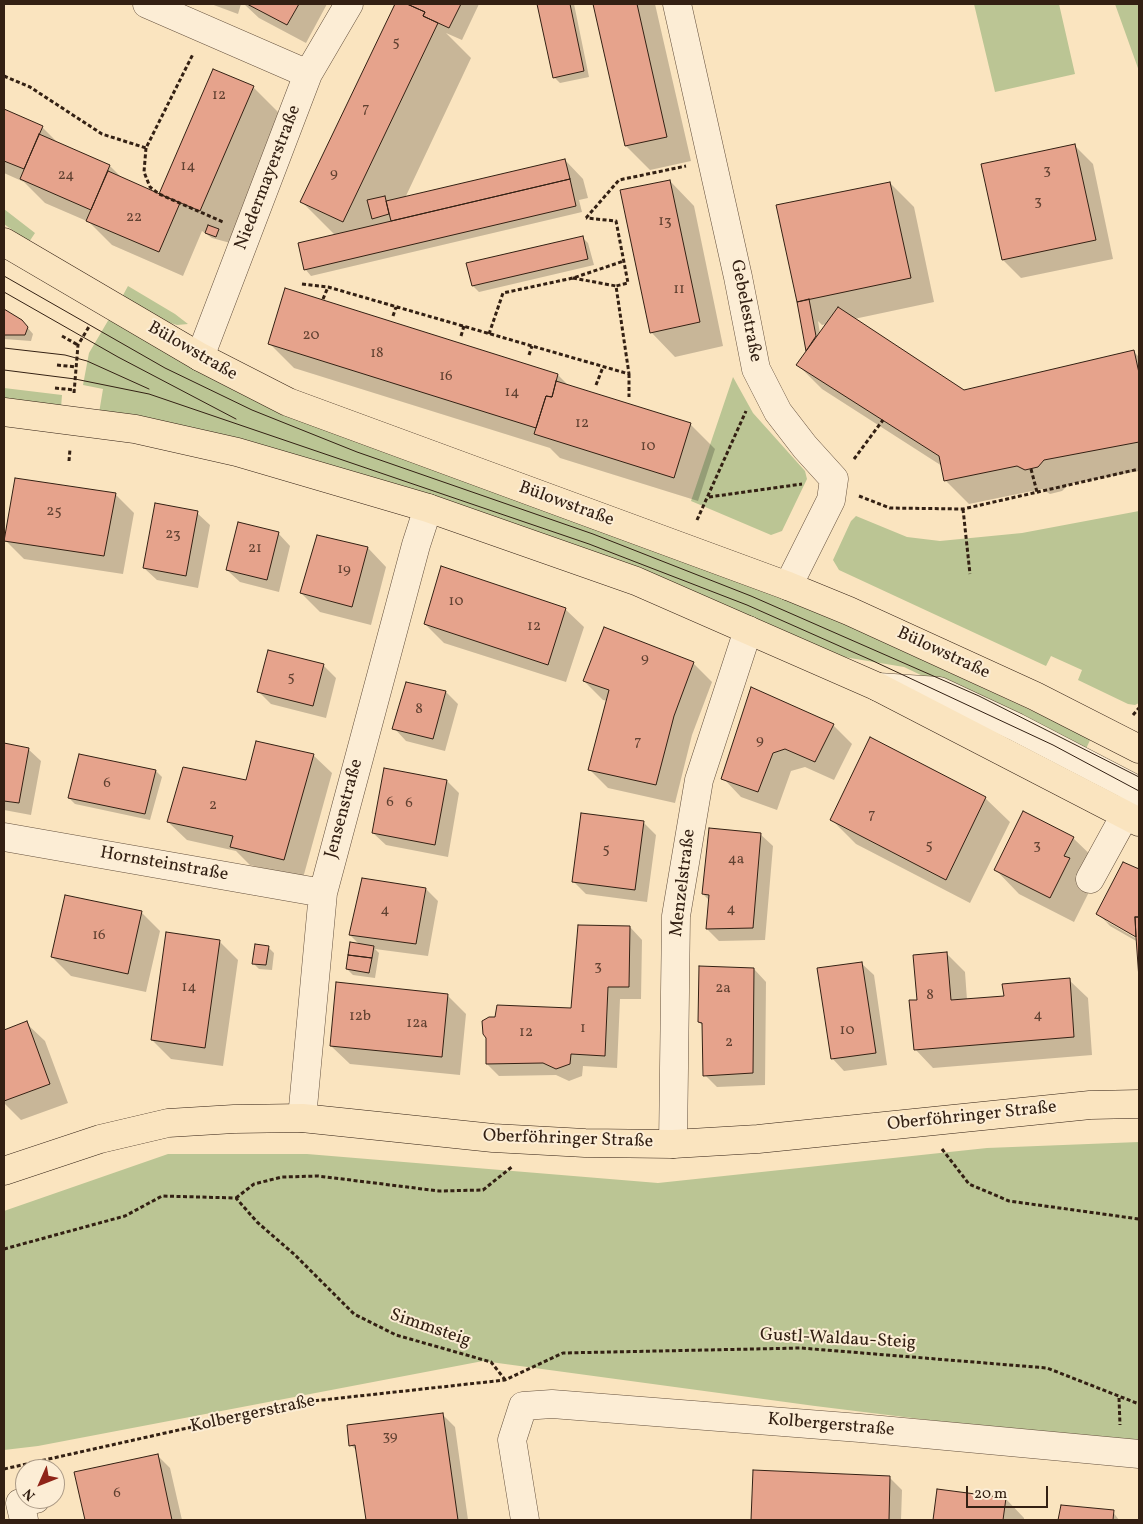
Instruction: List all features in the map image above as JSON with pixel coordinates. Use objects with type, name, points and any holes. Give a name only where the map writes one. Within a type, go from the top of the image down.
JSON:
[{"type":"main road","name":"Bülowstraße","points":[[4,242],[244,382],[314,412],[788,586],[849,611],[1026,692],[1139,749]]},
{"type":"main road","points":[[4,412],[72,420],[176,437],[428,508],[636,581],[1136,801]]},
{"type":"main road","name":"Oberföhringer Straße","points":[[4,1171],[100,1138],[168,1123],[302,1118],[493,1138],[585,1143],[673,1144],[758,1139],[1090,1105],[1139,1104]]},
{"type":"street","points":[[147,4],[308,74]]},
{"type":"street","name":"Niedermayerstraße","points":[[200,357],[308,74],[349,4]]},
{"type":"street","name":"Gebelestraße","points":[[677,4],[738,276],[756,369],[778,412],[805,447],[834,479],[818,486]]},
{"type":"street","points":[[788,586],[831,500],[834,490],[818,486]]},
{"type":"street","name":"Jensenstraße","points":[[302,1118],[323,892],[416,546],[428,508]]},
{"type":"street","name":"Menzelstraße","points":[[673,1144],[676,916],[698,780],[748,630]]},
{"type":"street","points":[[878,687],[939,691],[1016,727],[1136,801],[1090,879]]},
{"type":"street","name":"Hornsteinstraße","points":[[4,838],[323,892]]},
{"type":"street","name":"Kolbergerstraße","points":[[523,1406],[552,1404],[860,1428],[1139,1454]]},
{"type":"street","points":[[523,1406],[512,1440],[525,1520]]},
{"type":"path","points":[[205,29],[146,148],[144,172],[150,187],[159,194],[229,224]]},
{"type":"path","points":[[4,76],[30,87],[102,134],[146,148]]},
{"type":"path","points":[[573,278],[616,286],[628,283],[616,221],[586,218],[619,180],[712,161]]},
{"type":"path","points":[[489,334],[503,293],[573,278],[624,262]]},
{"type":"path","points":[[302,284],[328,287],[629,374]]},
{"type":"path","points":[[616,286],[629,374],[629,397]]},
{"type":"path","points":[[323,299],[328,287]]},
{"type":"path","points":[[69,460],[78,346],[104,302]]},
{"type":"path","points":[[393,316],[396,307]]},
{"type":"path","points":[[460,336],[464,326]]},
{"type":"path","points":[[62,336],[78,346]]},
{"type":"path","points":[[529,355],[532,346]]},
{"type":"path","points":[[57,365],[76,367]]},
{"type":"path","points":[[596,385],[603,366]]},
{"type":"path","points":[[55,388],[74,390]]},
{"type":"path","points":[[697,520],[747,409]]},
{"type":"path","points":[[818,486],[883,420]]},
{"type":"path","points":[[1031,468],[1037,492]]},
{"type":"path","points":[[709,497],[818,486],[890,508],[963,509],[1139,470]]},
{"type":"path","points":[[963,509],[970,574]]},
{"type":"path","points":[[1133,715],[1139,708]]},
{"type":"path","points":[[938,1144],[969,1184],[1009,1201],[1139,1219]]},
{"type":"path","points":[[4,1250],[125,1216],[162,1196],[236,1198],[254,1184],[282,1177],[318,1176],[439,1191],[483,1190],[514,1166]]},
{"type":"path","name":"Simmsteig","points":[[236,1198],[258,1222],[295,1255],[354,1314],[396,1336],[491,1362],[523,1406]]},
{"type":"path","name":"Gustl-Waldau-Steig","points":[[505,1380],[563,1353],[801,1348],[1047,1368],[1139,1404]]},
{"type":"path","name":"Kolbergerstraße","points":[[62,1459],[304,1402],[505,1380]]},
{"type":"green space","points":[[974,4],[1059,4],[1075,74],[995,92]]},
{"type":"green space","points":[[1115,4],[1139,4],[1139,71]]},
{"type":"green space","points":[[4,209],[35,233],[29,242],[4,224]]},
{"type":"green space","points":[[128,286],[188,324],[177,325],[164,321],[122,297]]},
{"type":"green space","points":[[109,319],[470,482],[823,614],[1091,738],[1084,753],[904,667],[844,657],[99,413],[103,389],[83,385],[89,353]]},
{"type":"green space","points":[[733,377],[753,413],[805,471],[807,479],[782,531],[771,535],[691,501]]},
{"type":"green space","points":[[4,388],[62,395],[61,408],[4,400]]},
{"type":"green space","points":[[1139,511],[1139,703],[1135,705],[1128,704],[1078,680],[1082,670],[1051,656],[1046,666],[839,570],[833,560],[851,521],[856,516],[907,537],[940,541],[1022,533]]},
{"type":"green space","points":[[1139,1142],[1139,1446],[815,1406],[483,1361],[38,1446],[4,1450],[4,1211],[168,1154],[307,1154],[658,1183],[987,1148]]},
{"type":"building","points":[[247,4],[299,4],[287,25]]},
{"type":"building","points":[[395,4],[407,4],[425,12],[423,16],[438,23],[343,222],[300,202]]},
{"type":"building","points":[[407,4],[461,4],[449,28],[423,16],[425,12]]},
{"type":"building","points":[[537,4],[570,4],[584,71],[553,78]]},
{"type":"building","points":[[593,4],[637,4],[667,137],[625,146]]},
{"type":"building","points":[[213,69],[254,86],[200,211],[159,194]]},
{"type":"building","points":[[4,109],[43,126],[24,169],[4,161]]},
{"type":"building","points":[[39,134],[110,165],[91,210],[20,179]]},
{"type":"building","points":[[1075,144],[1096,240],[1002,260],[981,164]]},
{"type":"building","points":[[565,159],[570,179],[391,221],[386,201]]},
{"type":"building","points":[[108,171],[180,203],[159,252],[86,221]]},
{"type":"building","points":[[570,179],[576,206],[304,270],[298,243]]},
{"type":"building","points":[[670,180],[700,322],[650,333],[620,190]]},
{"type":"building","points":[[890,182],[911,278],[797,302],[776,205]]},
{"type":"building","points":[[385,196],[389,214],[372,219],[367,200]]},
{"type":"building","points":[[208,225],[219,229],[216,237],[205,233]]},
{"type":"building","points":[[583,236],[588,259],[472,286],[466,263]]},
{"type":"building","points":[[285,288],[558,374],[552,397],[546,396],[536,428],[268,344]]},
{"type":"building","points":[[809,299],[816,336],[806,351],[797,302]]},
{"type":"building","points":[[838,307],[964,390],[1134,350],[1139,373],[1139,442],[1044,460],[1038,467],[1025,470],[1017,466],[944,481],[939,456],[796,365]]},
{"type":"building","points":[[4,309],[22,320],[28,327],[25,335],[4,335]]},
{"type":"building","points":[[556,381],[691,423],[674,478],[534,434],[546,396],[552,397]]},
{"type":"building","points":[[15,478],[116,493],[104,556],[4,541]]},
{"type":"building","points":[[155,503],[198,511],[186,576],[143,568]]},
{"type":"building","points":[[238,522],[279,532],[267,580],[226,570]]},
{"type":"building","points":[[317,535],[368,547],[352,607],[300,593]]},
{"type":"building","points":[[441,566],[566,608],[548,665],[424,624]]},
{"type":"building","points":[[604,627],[694,662],[674,716],[656,785],[588,770],[609,690],[583,681]]},
{"type":"building","points":[[268,650],[324,664],[313,706],[257,692]]},
{"type":"building","points":[[406,682],[446,691],[433,739],[392,729]]},
{"type":"building","points":[[751,687],[834,724],[815,762],[785,749],[773,753],[758,792],[721,779]]},
{"type":"building","points":[[870,737],[986,797],[946,880],[830,820]]},
{"type":"building","points":[[256,741],[314,754],[284,860],[230,847],[233,836],[167,822],[183,767],[246,780]]},
{"type":"building","points":[[4,743],[29,748],[19,803],[4,801]]},
{"type":"building","points":[[79,754],[156,770],[145,814],[68,798]]},
{"type":"building","points":[[384,768],[447,780],[435,845],[372,833]]},
{"type":"building","points":[[1023,811],[1074,837],[1064,856],[1070,858],[1050,898],[994,870]]},
{"type":"building","points":[[581,813],[644,821],[635,890],[572,882]]},
{"type":"building","points":[[709,828],[761,833],[753,928],[706,929],[709,895],[702,894]]},
{"type":"building","points":[[1123,862],[1139,869],[1139,917],[1135,917],[1136,937],[1096,914]]},
{"type":"building","points":[[362,878],[426,888],[416,944],[349,935]]},
{"type":"building","points":[[65,895],[142,911],[128,974],[51,957]]},
{"type":"building","points":[[1135,917],[1139,917],[1139,979],[1136,937]]},
{"type":"building","points":[[578,925],[630,926],[629,987],[608,987],[605,1056],[571,1054],[570,1064],[556,1069],[543,1063],[486,1064],[486,1038],[483,1034],[482,1021],[489,1017],[495,1017],[497,1005],[571,1008]]},
{"type":"building","points":[[166,932],[220,940],[205,1048],[151,1040]]},
{"type":"building","points":[[350,942],[374,946],[372,958],[348,955]]},
{"type":"building","points":[[255,944],[269,946],[266,965],[252,964]]},
{"type":"building","points":[[947,952],[951,1000],[1004,996],[1002,984],[1070,978],[1074,1037],[914,1050],[909,1000],[917,1000],[913,955]]},
{"type":"building","points":[[348,955],[372,958],[369,973],[346,969]]},
{"type":"building","points":[[862,962],[876,1053],[831,1059],[817,968]]},
{"type":"building","points":[[699,966],[754,968],[753,1073],[703,1076],[702,1023],[698,1022]]},
{"type":"building","points":[[336,982],[448,994],[442,1057],[330,1046]]},
{"type":"building","points":[[27,1021],[50,1084],[4,1101],[4,1030]]},
{"type":"building","points":[[443,1413],[458,1520],[366,1520],[355,1445],[349,1446],[347,1425]]},
{"type":"building","points":[[158,1454],[172,1520],[85,1520],[74,1472]]},
{"type":"building","points":[[753,1470],[890,1476],[889,1520],[751,1520]]},
{"type":"building","points":[[937,1489],[1006,1498],[1003,1520],[933,1520]]},
{"type":"building","points":[[1061,1505],[1114,1510],[1113,1520],[1058,1520]]},
{"type":"tram line","points":[[4,276],[165,368],[252,410],[357,452],[593,534],[751,596],[979,696],[1139,777]]},
{"type":"tram line","points":[[4,292],[118,357],[236,419]]},
{"type":"tram line","points":[[4,348],[65,355],[87,361],[149,389]]},
{"type":"tram line","points":[[4,370],[75,379],[149,394],[589,544],[747,605],[871,660],[1053,745],[1139,791]]}]
